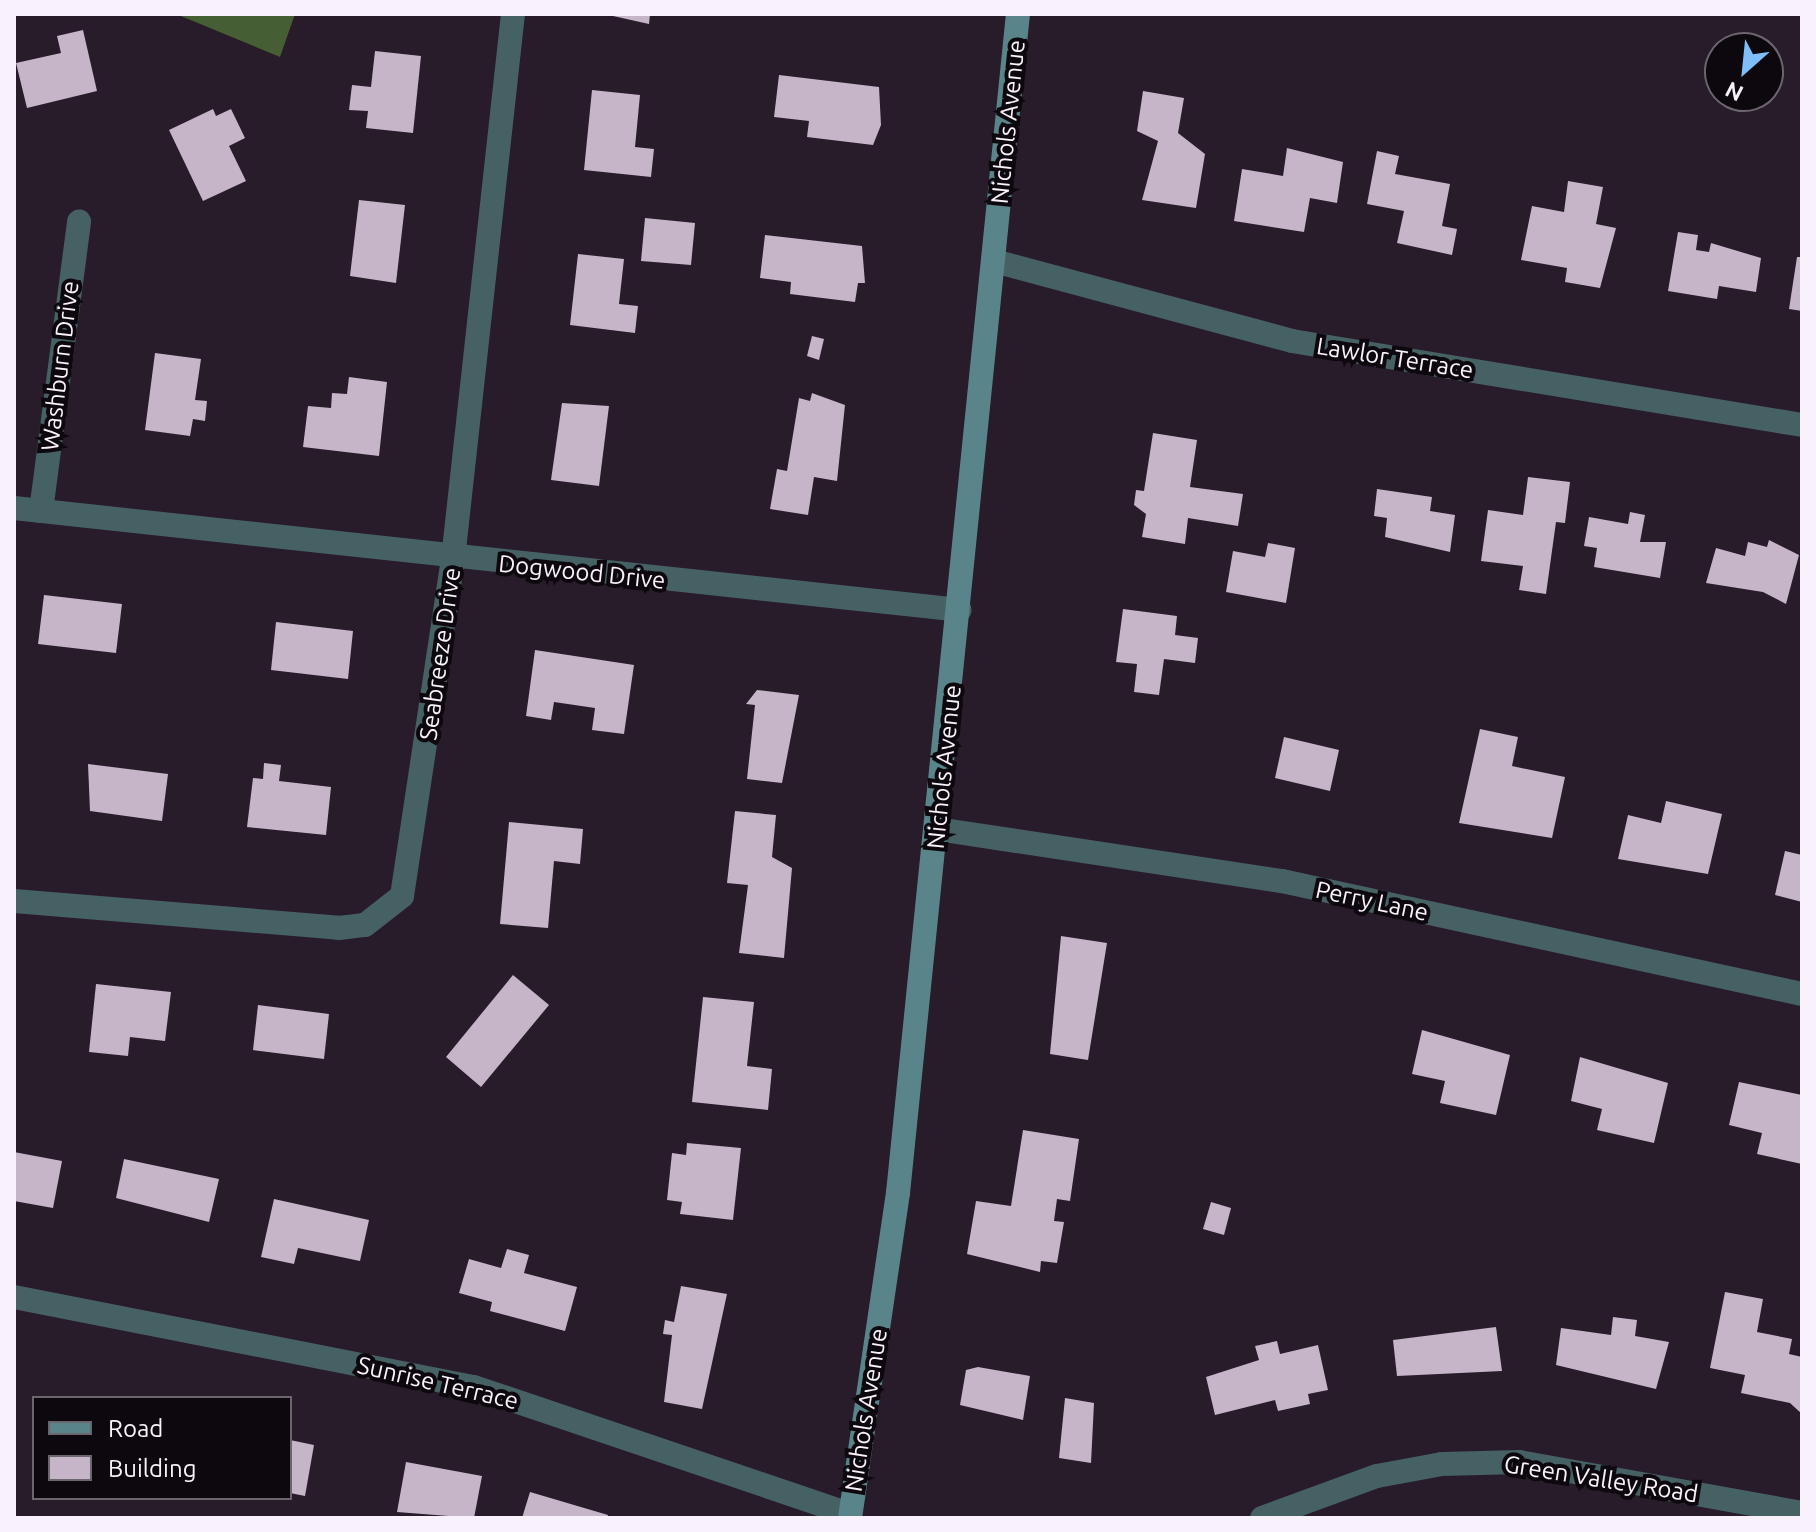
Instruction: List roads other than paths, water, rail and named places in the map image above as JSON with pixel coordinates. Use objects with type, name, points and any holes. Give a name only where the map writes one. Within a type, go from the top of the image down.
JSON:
[{"type":"main road","name":"Nichols Avenue","points":[[850,1516],[898,1193],[960,610],[1018,14]]},
{"type":"street","name":"Seabreeze Drive","points":[[14,901],[339,928],[386,912],[402,896],[410,868],[453,559],[513,14]]},
{"type":"street","name":"Washburn Drive","points":[[41,511],[79,221]]},
{"type":"street","name":"Lawlor Terrace","points":[[994,261],[1292,341],[1802,425]]},
{"type":"street","name":"Dogwood Drive","points":[[14,508],[453,559],[960,610]]},
{"type":"street","name":"Perry Lane","points":[[937,829],[1282,881],[1802,994]]},
{"type":"street","name":"Sunrise Terrace","points":[[14,1297],[474,1387],[850,1516]]},
{"type":"street","name":"Green Valley Road","points":[[1262,1518],[1377,1476],[1442,1464],[1519,1462],[1802,1513]]}]
